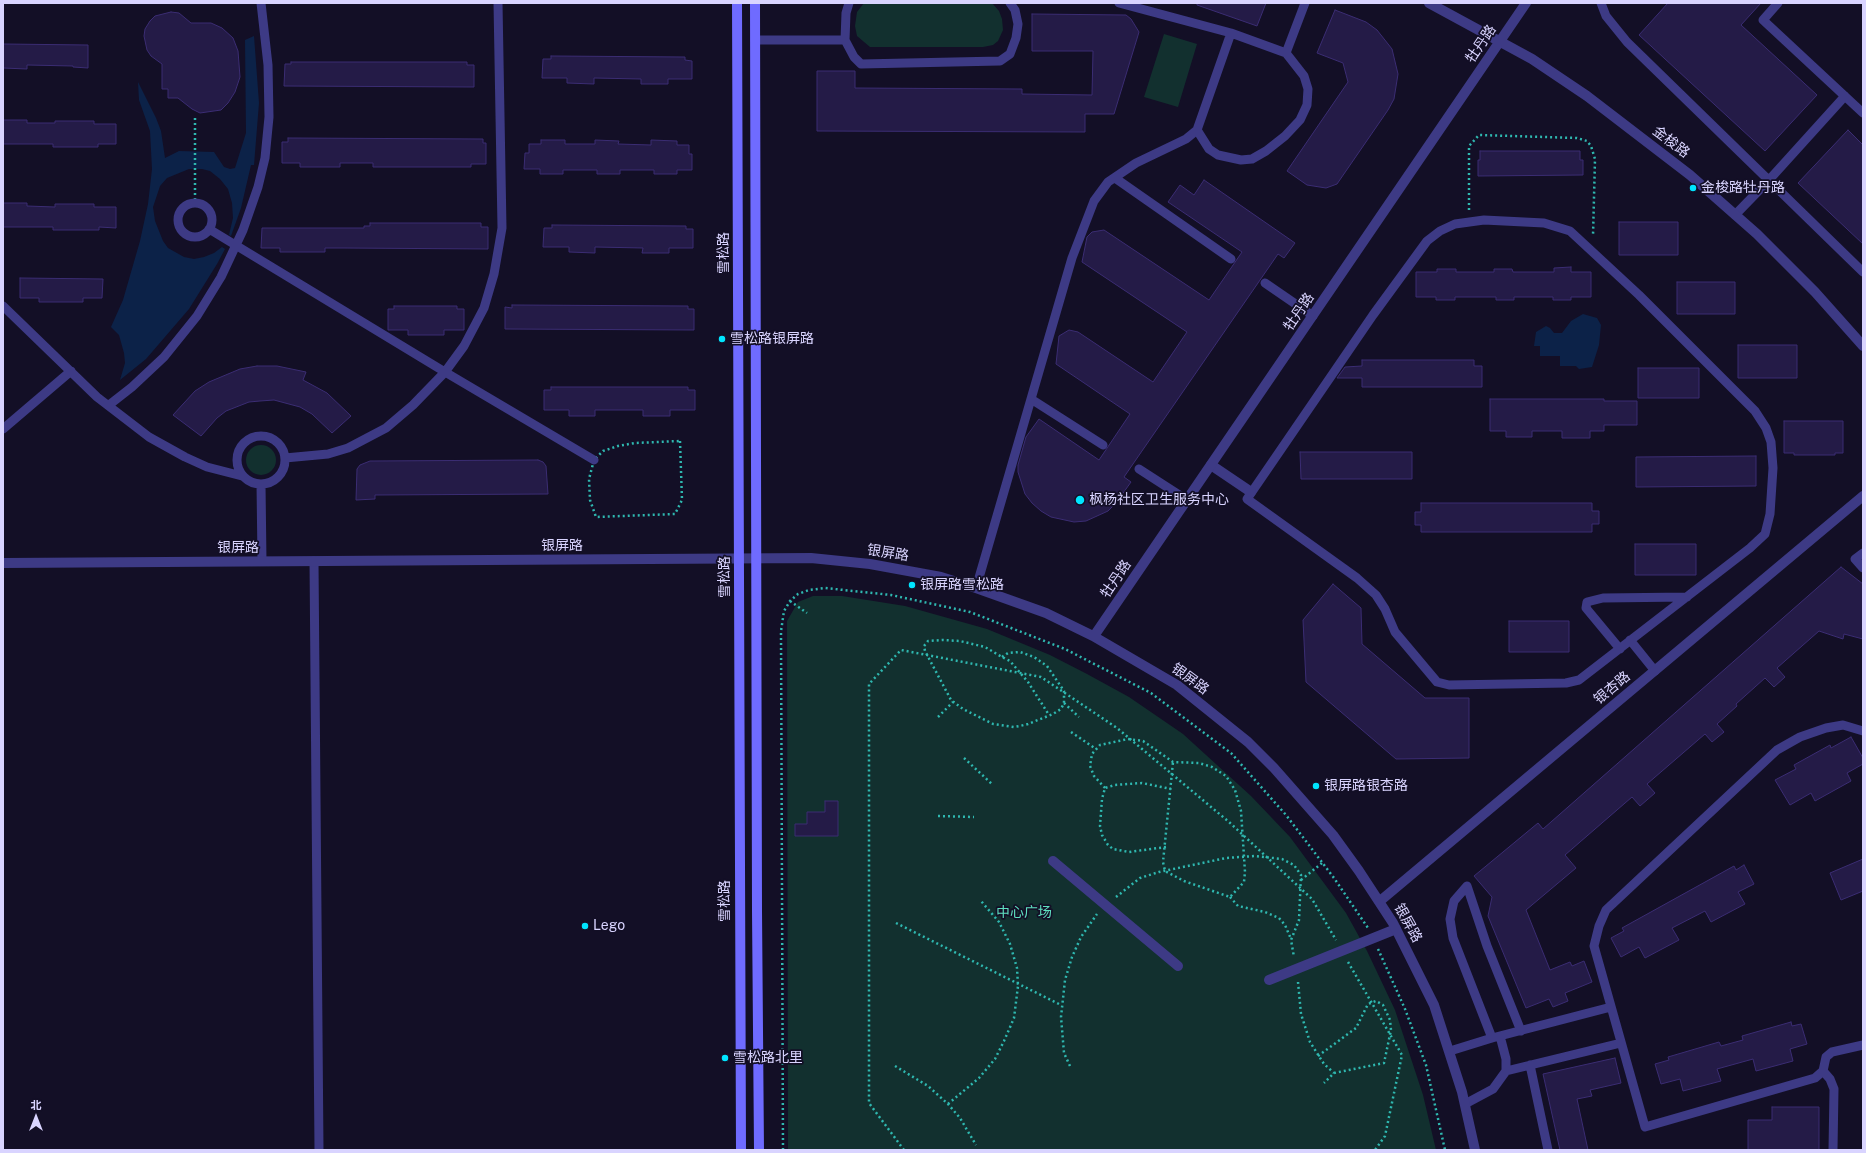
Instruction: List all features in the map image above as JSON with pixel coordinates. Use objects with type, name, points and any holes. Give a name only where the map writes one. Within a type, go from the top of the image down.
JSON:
[{"type":"main road","name":"雪松路","points":[[737,3],[742,1150]]},
{"type":"main road","points":[[755,3],[759,1150]]},
{"type":"street","name":"金梭路","points":[[1429,3],[1532,59],[1587,96],[1690,175],[1758,234],[1815,292],[1863,346]]},
{"type":"street","name":"牡丹路","points":[[1094,636],[1526,3]]},
{"type":"street","points":[[1211,465],[1251,492]]},
{"type":"street","name":"银杏路","points":[[1380,902],[1863,496]]},
{"type":"street","name":"银屏路","points":[[3,563],[811,558],[870,564],[940,577],[1046,613],[1094,636],[1177,685],[1248,742],[1308,805],[1359,871],[1380,902],[1396,929],[1434,1005],[1466,1104],[1475,1150]]},
{"type":"street","points":[[1053,861],[1178,966]]},
{"type":"street","points":[[1269,980],[1396,929]]},
{"type":"lane","points":[[109,405],[132,387],[164,357],[197,316],[221,277],[237,245],[258,187],[266,151],[269,116],[268,65],[262,3]]},
{"type":"lane","points":[[285,458],[328,454],[348,448],[386,428],[413,405],[445,372],[464,346],[484,308],[494,274],[502,228],[498,3]]},
{"type":"lane","points":[[849,3],[846,13],[845,40],[854,57],[861,64],[1000,61],[1010,54],[1016,38],[1018,24],[1015,10],[1010,3]]},
{"type":"lane","points":[[1119,3],[1231,33],[1286,53],[1304,76],[1308,88],[1307,105],[1300,120],[1285,136],[1252,159],[1241,160],[1218,155],[1210,149],[1197,130]]},
{"type":"lane","points":[[1286,53],[1305,3]]},
{"type":"lane","points":[[1601,3],[1606,16],[1627,42],[1863,272]]},
{"type":"lane","points":[[1778,3],[1762,20],[1863,113]]},
{"type":"lane","points":[[976,588],[1072,258],[1094,201],[1108,182],[1136,163],[1186,139],[1197,130],[1231,33]]},
{"type":"lane","points":[[755,40],[845,40]]},
{"type":"lane","points":[[1735,215],[1769,180],[1845,96]]},
{"type":"lane","points":[[1115,178],[1231,259]]},
{"type":"lane","points":[[195,204],[205,207],[209,211],[212,222],[205,234],[192,237],[181,230],[178,217],[186,206],[195,204]]},
{"type":"lane","points":[[1484,220],[1544,223],[1570,231],[1593,254],[1639,295],[1755,411],[1766,428],[1771,442],[1773,454],[1770,514],[1764,534],[1750,548],[1579,680],[1566,683],[1449,685],[1437,682],[1395,632],[1385,609],[1376,595],[1357,578],[1247,499],[1373,315],[1427,241],[1440,230],[1455,224],[1469,222],[1484,220]]},
{"type":"lane","points":[[209,229],[445,372],[594,460]]},
{"type":"lane","points":[[1265,283],[1313,316]]},
{"type":"lane","points":[[3,306],[109,405],[149,436],[185,457],[213,469],[242,476]]},
{"type":"lane","points":[[3,429],[71,371]]},
{"type":"lane","points":[[1031,399],[1103,445]]},
{"type":"lane","points":[[257,435],[272,438],[282,448],[285,458],[283,469],[279,476],[272,481],[261,484],[248,481],[242,476],[238,469],[237,454],[240,447],[251,437],[257,435]]},
{"type":"lane","points":[[1139,469],[1187,500]]},
{"type":"lane","points":[[261,484],[262,562]]},
{"type":"lane","points":[[1863,553],[1855,558],[1863,568]]},
{"type":"lane","points":[[314,561],[319,1150]]},
{"type":"lane","points":[[1620,649],[1586,608],[1587,602],[1603,598],[1686,597]]},
{"type":"lane","points":[[1630,640],[1655,671]]},
{"type":"lane","points":[[1863,731],[1843,725],[1826,728],[1800,736],[1778,750],[1606,910],[1599,926],[1594,946],[1645,1127],[1815,1078],[1822,1071],[1826,1057],[1832,1052],[1863,1045]]},
{"type":"lane","points":[[1466,1104],[1493,1088],[1506,1071],[1506,1059],[1453,938],[1450,919],[1454,901],[1467,886],[1487,946],[1521,1031]]},
{"type":"lane","points":[[1450,1051],[1496,1037],[1611,1007]]},
{"type":"lane","points":[[1506,1071],[1621,1043]]},
{"type":"lane","points":[[1530,1065],[1548,1150]]},
{"type":"lane","points":[[1822,1071],[1830,1079],[1834,1088],[1833,1150]]},
{"type":"path","points":[[195,118],[195,204]]},
{"type":"path","points":[[1469,222],[1469,146],[1479,135],[1577,138],[1586,141],[1591,146],[1595,159],[1593,254]]},
{"type":"path","points":[[680,441],[682,500],[675,514],[596,517],[590,500],[589,488],[591,469],[594,460],[603,451],[618,446],[635,443],[680,441]]},
{"type":"path","points":[[783,1150],[781,631],[784,611],[790,601],[798,594],[809,590],[825,588],[891,595],[970,612],[1065,649],[1151,693],[1231,753],[1286,815],[1367,925],[1406,1009],[1426,1065],[1445,1150]]},
{"type":"path","points":[[790,601],[807,613]]},
{"type":"path","points":[[1002,657],[1008,653],[1020,652],[1034,657],[1047,666],[1061,685],[1064,693],[1064,704],[1061,709],[1049,715],[1028,724],[1014,727],[994,724],[963,709],[953,702],[927,655],[924,646],[928,641],[960,641],[985,647],[1002,657],[1010,661],[1028,682],[1049,715]]},
{"type":"path","points":[[904,1150],[869,1103],[869,684],[901,650],[1041,677],[1117,728],[1243,834],[1312,898],[1402,1055],[1386,1136],[1375,1150]]},
{"type":"path","points":[[938,717],[953,702]]},
{"type":"path","points":[[1064,704],[1079,717]]},
{"type":"path","points":[[1071,732],[1096,749]]},
{"type":"path","points":[[1105,788],[1094,776],[1090,766],[1092,754],[1100,744],[1130,739],[1143,741],[1173,762],[1199,763],[1212,767],[1226,776],[1235,790],[1241,811],[1245,857],[1244,882],[1230,897]]},
{"type":"path","points":[[964,758],[993,785]]},
{"type":"path","points":[[1173,762],[1166,847],[1163,862],[1165,871],[1184,881],[1230,897],[1238,906],[1265,912],[1279,918],[1285,925],[1291,940],[1301,1014],[1310,1042],[1318,1056],[1334,1073]]},
{"type":"path","points":[[1105,788],[1115,785],[1142,783],[1171,789]]},
{"type":"path","points":[[1105,788],[1102,799],[1100,826],[1102,835],[1108,845],[1114,849],[1129,852],[1166,847]]},
{"type":"path","points":[[938,816],[974,817]]},
{"type":"path","points":[[1070,1066],[1064,1053],[1062,1040],[1061,1005],[1065,980],[1072,957],[1081,937],[1105,905],[1140,878],[1226,858],[1268,858],[1290,862],[1301,875],[1299,920],[1291,940]]},
{"type":"path","points":[[1300,881],[1322,863]]},
{"type":"path","points":[[948,1104],[979,1078],[995,1059],[1014,1018],[1018,984],[1017,968],[1010,944],[999,922],[981,901]]},
{"type":"path","points":[[896,923],[1061,1005]]},
{"type":"path","points":[[1318,1056],[1356,1028],[1368,1004],[1376,1001],[1383,1005],[1390,1020],[1390,1035],[1384,1063],[1334,1073],[1324,1083]]},
{"type":"path","points":[[896,1066],[928,1086],[948,1104],[960,1118],[976,1145]]},
{"type":"green space","points":[[864,3],[992,3],[999,11],[1002,19],[1003,30],[998,41],[993,45],[983,47],[870,47],[857,36],[855,26],[857,12]]},
{"type":"green space","points":[[1164,34],[1197,44],[1178,107],[1144,97]]},
{"type":"green space","points":[[261,445],[267,446],[275,454],[275,466],[267,474],[261,475],[255,474],[247,466],[246,460],[247,454],[255,446]]},
{"type":"green space","name":"中心广场","points":[[813,596],[842,596],[905,606],[987,629],[1050,655],[1087,674],[1129,697],[1183,734],[1251,796],[1290,837],[1346,913],[1367,951],[1395,1010],[1423,1095],[1436,1150],[788,1150],[787,621],[798,602]]},
{"type":"water","points":[[254,36],[259,103],[254,165],[251,165],[241,208],[231,236],[229,235],[233,218],[232,203],[228,189],[220,179],[210,171],[202,169],[189,169],[167,178],[160,186],[153,207],[155,221],[163,241],[168,248],[184,257],[194,259],[214,253],[222,247],[225,249],[189,309],[146,359],[120,380],[125,363],[124,353],[119,335],[111,327],[123,300],[140,241],[148,204],[152,169],[150,131],[139,100],[138,82],[161,131],[165,158],[179,151],[214,152],[224,167],[230,169],[235,168],[246,133],[245,40]]},
{"type":"water","points":[[1583,314],[1597,318],[1601,325],[1599,345],[1592,367],[1579,369],[1576,366],[1560,366],[1560,356],[1540,356],[1540,346],[1534,346],[1536,332],[1546,326],[1554,333],[1562,333],[1571,321]]},
{"type":"building","points":[[1197,3],[1266,3],[1257,26],[1197,5]]},
{"type":"building","points":[[1668,3],[1761,3],[1741,25],[1817,95],[1765,151],[1639,35]]},
{"type":"building","points":[[1335,10],[1366,22],[1377,30],[1392,49],[1398,74],[1394,99],[1388,110],[1337,184],[1326,188],[1307,185],[1287,171],[1348,82],[1343,63],[1317,53]]},
{"type":"building","points":[[171,12],[179,13],[191,23],[211,23],[222,28],[233,38],[238,51],[240,77],[235,92],[228,103],[221,110],[200,113],[192,109],[178,98],[168,98],[168,89],[162,89],[162,64],[151,56],[147,50],[144,36],[145,29],[155,16]]},
{"type":"building","points":[[1032,14],[1126,15],[1131,19],[1139,32],[1114,114],[1085,114],[1085,132],[817,131],[817,71],[855,71],[855,88],[1022,89],[1022,94],[1092,95],[1093,51],[1032,51]]},
{"type":"building","points":[[3,44],[88,45],[88,68],[73,66],[27,65],[27,69],[3,68]]},
{"type":"building","points":[[551,56],[685,57],[685,60],[692,61],[692,79],[668,79],[668,84],[641,84],[641,79],[594,78],[594,84],[567,83],[567,78],[542,78],[543,59],[551,59]]},
{"type":"building","points":[[291,62],[467,62],[467,65],[474,65],[474,87],[284,86],[285,64],[291,64]]},
{"type":"building","points":[[3,120],[27,120],[27,123],[94,121],[94,124],[116,124],[116,144],[98,144],[98,147],[53,147],[53,144],[3,144]]},
{"type":"building","points":[[1848,130],[1863,145],[1863,244],[1798,183]]},
{"type":"building","points":[[288,138],[483,139],[483,143],[486,143],[486,164],[471,164],[471,167],[373,167],[373,163],[340,163],[340,167],[300,167],[300,163],[282,163],[282,142],[288,142]]},
{"type":"building","points":[[541,140],[565,140],[565,144],[595,144],[595,140],[619,141],[618,144],[651,145],[651,140],[677,141],[677,145],[689,145],[689,154],[692,154],[692,170],[677,170],[677,174],[654,174],[654,170],[620,170],[620,174],[597,174],[597,170],[563,170],[563,174],[540,174],[540,169],[524,169],[525,153],[529,153],[529,144],[541,144]]},
{"type":"building","points":[[1480,151],[1580,151],[1580,160],[1583,160],[1583,175],[1478,176],[1478,160],[1480,160]]},
{"type":"building","points":[[1204,180],[1295,243],[1284,258],[1278,254],[1124,477],[1131,482],[1116,503],[1108,511],[1086,521],[1074,522],[1051,517],[1041,511],[1025,494],[1018,472],[1018,465],[1026,437],[1039,419],[1099,460],[1130,414],[1056,364],[1059,336],[1069,330],[1078,332],[1153,382],[1187,332],[1082,262],[1087,237],[1092,232],[1104,230],[1209,300],[1242,252],[1168,202],[1180,185],[1194,195]]},
{"type":"building","points":[[3,203],[27,203],[27,206],[55,207],[55,204],[94,204],[94,207],[116,207],[116,228],[99,227],[99,230],[53,230],[53,227],[3,227]]},
{"type":"building","points":[[1619,222],[1678,222],[1678,255],[1619,255]]},
{"type":"building","points":[[370,223],[481,223],[481,227],[488,227],[488,249],[325,248],[325,252],[280,252],[280,248],[261,248],[262,228],[364,228],[364,226],[370,226]]},
{"type":"building","points":[[552,225],[686,226],[686,229],[693,229],[693,248],[669,248],[669,253],[642,253],[643,248],[595,247],[595,253],[569,252],[569,247],[543,247],[544,228],[552,228]]},
{"type":"building","points":[[1571,267],[1571,272],[1591,272],[1591,297],[1571,297],[1571,300],[1553,300],[1553,297],[1514,297],[1514,300],[1496,300],[1496,297],[1455,297],[1455,300],[1436,300],[1436,297],[1416,297],[1416,272],[1437,272],[1437,269],[1456,269],[1456,272],[1494,272],[1494,269],[1512,269],[1513,272],[1554,272],[1554,268]]},
{"type":"building","points":[[20,278],[103,279],[102,298],[83,298],[83,302],[39,302],[39,298],[20,298]]},
{"type":"building","points":[[1677,282],[1735,282],[1735,314],[1677,314]]},
{"type":"building","points":[[512,305],[688,306],[688,309],[694,309],[694,330],[505,329],[505,307],[512,308]]},
{"type":"building","points":[[394,306],[457,306],[457,309],[464,309],[464,330],[444,330],[444,335],[408,335],[408,330],[388,330],[388,309],[394,309]]},
{"type":"building","points":[[1738,345],[1797,345],[1797,378],[1738,378]]},
{"type":"building","points":[[1362,360],[1474,360],[1474,366],[1482,366],[1482,387],[1362,387],[1362,378],[1337,378],[1345,367],[1362,366]]},
{"type":"building","points":[[257,366],[277,366],[306,372],[303,380],[327,393],[351,416],[332,433],[312,414],[300,407],[274,400],[249,402],[226,411],[217,418],[201,436],[173,415],[195,391],[209,382],[240,369]]},
{"type":"building","points":[[1638,368],[1699,368],[1699,398],[1638,398]]},
{"type":"building","points":[[551,387],[688,387],[688,390],[695,390],[695,410],[670,410],[670,416],[643,416],[643,410],[595,410],[595,416],[569,416],[569,410],[544,410],[544,390],[551,390]]},
{"type":"building","points":[[1490,399],[1604,399],[1604,401],[1637,401],[1637,425],[1604,425],[1604,431],[1590,431],[1590,438],[1562,438],[1562,431],[1532,431],[1532,437],[1506,437],[1506,431],[1490,431]]},
{"type":"building","points":[[1784,421],[1843,421],[1843,453],[1835,453],[1835,455],[1794,455],[1794,453],[1784,453]]},
{"type":"building","points":[[1300,452],[1412,452],[1412,479],[1301,479]]},
{"type":"building","points":[[1756,456],[1756,486],[1636,487],[1636,457]]},
{"type":"building","points":[[538,460],[543,462],[546,466],[548,494],[375,495],[375,499],[356,500],[357,469],[360,465],[370,461]]},
{"type":"building","points":[[1421,503],[1592,503],[1592,511],[1599,511],[1599,524],[1592,524],[1592,532],[1421,532],[1421,525],[1415,525],[1415,512],[1421,512]]},
{"type":"building","points":[[1635,544],[1696,544],[1696,575],[1635,575]]},
{"type":"building","points":[[1841,567],[1863,584],[1863,639],[1844,634],[1843,639],[1819,631],[1777,668],[1785,677],[1774,687],[1765,678],[1736,704],[1737,706],[1717,724],[1724,732],[1712,742],[1705,734],[1647,784],[1655,793],[1640,806],[1632,797],[1565,855],[1576,868],[1526,910],[1550,970],[1570,962],[1572,966],[1584,961],[1592,982],[1565,993],[1568,1001],[1553,1007],[1549,999],[1526,1008],[1488,916],[1492,897],[1474,876],[1538,823],[1543,829]]},
{"type":"building","points":[[1333,584],[1361,608],[1362,644],[1425,698],[1469,698],[1469,758],[1396,759],[1306,682],[1303,620]]},
{"type":"building","points":[[1509,621],[1569,621],[1569,652],[1509,652]]},
{"type":"building","points":[[1851,737],[1863,758],[1863,764],[1847,773],[1851,781],[1815,801],[1811,793],[1790,805],[1775,780],[1796,769],[1794,765],[1830,745],[1831,748]]},
{"type":"building","points":[[825,801],[838,801],[838,836],[795,836],[795,824],[807,824],[807,812],[825,812]]},
{"type":"building","points":[[1863,859],[1863,891],[1841,900],[1830,873]]},
{"type":"building","points":[[1744,865],[1754,884],[1738,892],[1745,904],[1711,922],[1705,911],[1672,928],[1679,940],[1645,958],[1639,947],[1621,957],[1611,938],[1624,931],[1622,928],[1734,866],[1736,870]]},
{"type":"building","points":[[1791,1022],[1792,1026],[1801,1024],[1807,1044],[1790,1049],[1793,1061],[1756,1071],[1753,1059],[1717,1069],[1721,1081],[1683,1091],[1680,1079],[1661,1084],[1655,1064],[1669,1060],[1668,1057],[1719,1042],[1721,1046],[1743,1040],[1742,1036]]},
{"type":"building","points":[[1615,1058],[1621,1083],[1590,1090],[1592,1096],[1577,1099],[1588,1150],[1560,1150],[1543,1074]]},
{"type":"building","points":[[1772,1107],[1819,1107],[1819,1150],[1748,1150],[1748,1120],[1772,1120]]},
{"type":"place","name":"金梭路牡丹路","points":[[1693,188]]},
{"type":"place","name":"雪松路银屏路","points":[[722,339]]},
{"type":"place","name":"枫杨社区卫生服务中心","points":[[1080,500]]},
{"type":"place","name":"银屏路雪松路","points":[[912,585]]},
{"type":"place","name":"银屏路银杏路","points":[[1316,786]]},
{"type":"place","name":"Lego","points":[[585,926]]},
{"type":"place","name":"雪松路北里","points":[[725,1058]]}]
